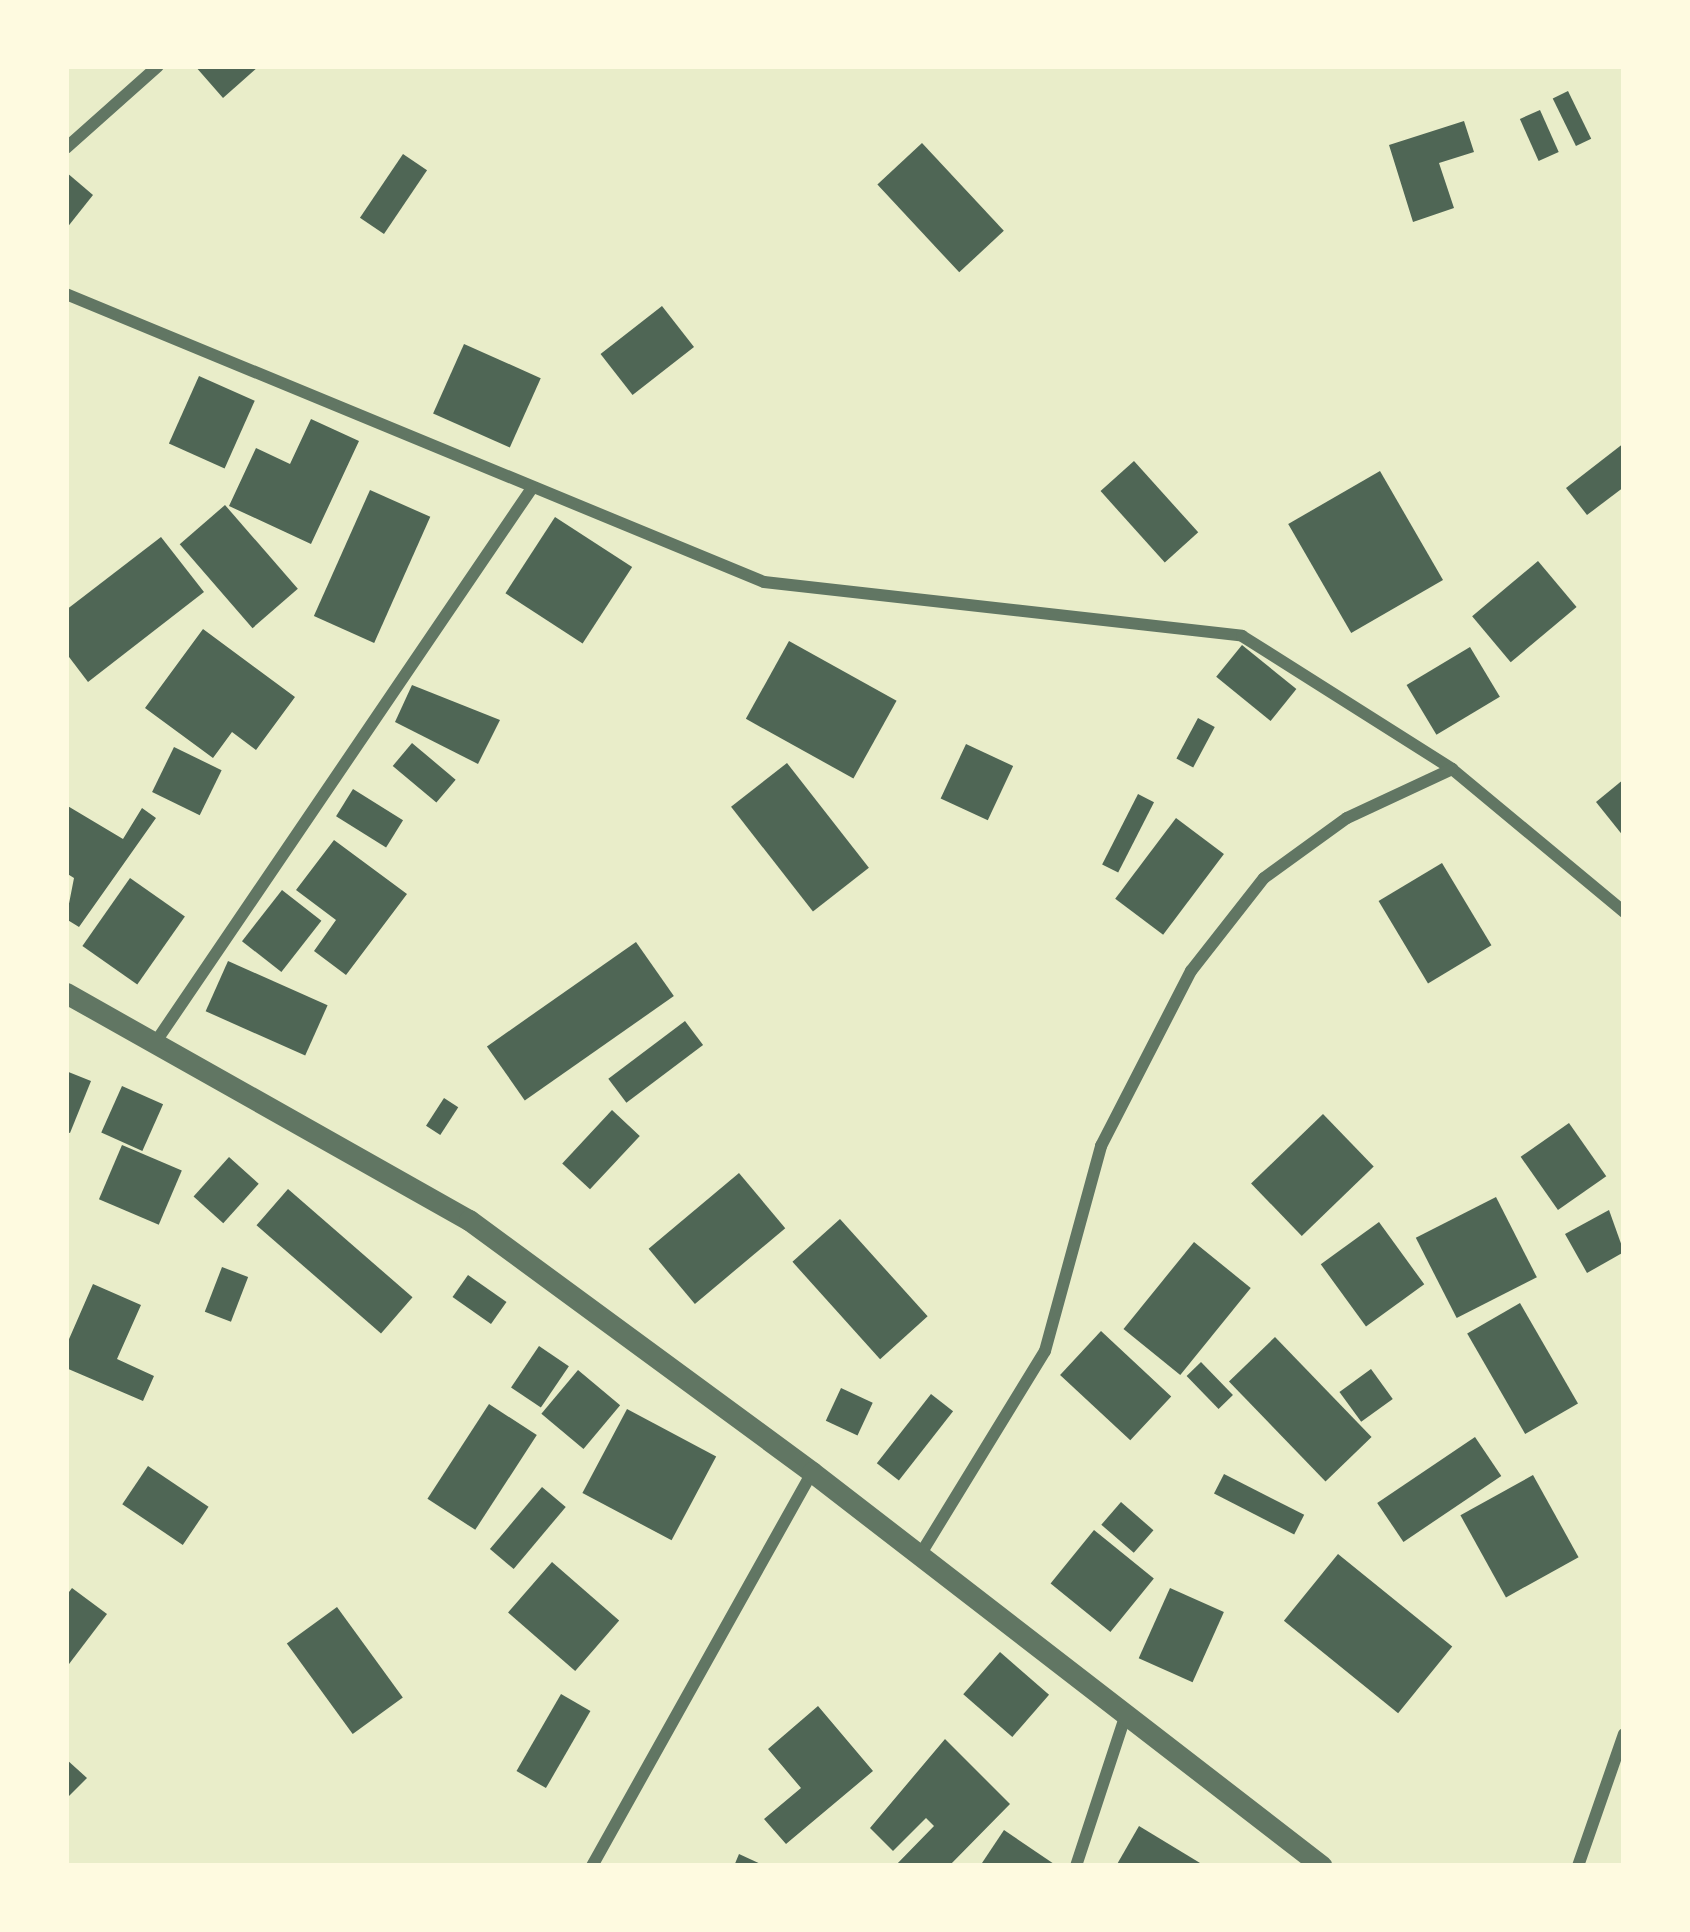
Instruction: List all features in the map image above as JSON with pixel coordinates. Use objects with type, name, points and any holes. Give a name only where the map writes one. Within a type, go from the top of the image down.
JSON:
[{"type":"street","points":[[66,148],[158,66]]},
{"type":"street","points":[[66,294],[764,582],[1242,636],[1452,769],[1624,912]]},
{"type":"street","points":[[157,1040],[532,488]]},
{"type":"street","points":[[920,1555],[1045,1351],[1101,1146],[1190,971],[1264,878],[1347,818],[1452,769]]},
{"type":"street","points":[[66,993],[157,1040],[469,1220],[812,1472],[1322,1866]]},
{"type":"street","points":[[592,1866],[812,1472]]},
{"type":"street","points":[[1076,1866],[1126,1714]]},
{"type":"street","points":[[1578,1866],[1624,1734]]},
{"type":"building","points":[[195,66],[259,66],[223,98]]},
{"type":"building","points":[[1568,91],[1591,139],[1576,146],[1553,98]]},
{"type":"building","points":[[1540,110],[1559,152],[1539,161],[1520,119]]},
{"type":"building","points":[[1464,121],[1474,152],[1439,163],[1454,208],[1413,222],[1389,145]]},
{"type":"building","points":[[922,143],[1004,231],[959,272],[877,185]]},
{"type":"building","points":[[403,154],[427,170],[384,234],[360,218]]},
{"type":"building","points":[[66,172],[93,195],[66,229]]},
{"type":"building","points":[[662,306],[694,347],[633,395],[601,354]]},
{"type":"building","points":[[464,344],[541,378],[510,448],[433,413]]},
{"type":"building","points":[[199,376],[255,401],[225,468],[169,444]]},
{"type":"building","points":[[311,419],[359,441],[311,544],[229,506],[256,448],[290,464]]},
{"type":"building","points":[[1624,443],[1624,487],[1587,515],[1566,488]]},
{"type":"building","points":[[1134,461],[1198,532],[1165,562],[1101,491]]},
{"type":"building","points":[[1380,471],[1443,580],[1351,633],[1288,524]]},
{"type":"building","points":[[370,490],[430,517],[374,643],[314,616]]},
{"type":"building","points":[[225,505],[298,589],[253,628],[180,544]]},
{"type":"building","points":[[555,517],[632,567],[583,643],[505,593]]},
{"type":"building","points":[[161,537],[204,592],[88,682],[66,653],[66,610]]},
{"type":"building","points":[[1538,561],[1577,607],[1511,662],[1472,616]]},
{"type":"building","points":[[203,629],[295,697],[256,750],[232,732],[213,758],[145,708]]},
{"type":"building","points":[[789,641],[897,701],[853,778],[746,719]]},
{"type":"building","points":[[1242,645],[1296,689],[1271,721],[1216,677]]},
{"type":"building","points":[[1470,647],[1500,697],[1436,735],[1407,685]]},
{"type":"building","points":[[412,685],[500,720],[478,764],[395,722]]},
{"type":"building","points":[[1198,718],[1215,727],[1193,768],[1176,759]]},
{"type":"building","points":[[412,743],[456,780],[436,803],[393,766]]},
{"type":"building","points":[[966,744],[1013,766],[988,820],[941,798]]},
{"type":"building","points":[[174,747],[222,770],[200,815],[152,792]]},
{"type":"building","points":[[787,763],[869,868],[813,912],[731,807]]},
{"type":"building","points":[[1624,779],[1624,837],[1596,802]]},
{"type":"building","points":[[353,789],[403,820],[386,847],[336,816]]},
{"type":"building","points":[[1138,794],[1154,802],[1118,873],[1102,864]]},
{"type":"building","points":[[66,805],[123,839],[142,808],[156,818],[79,927],[66,919],[74,878],[66,873]]},
{"type":"building","points":[[1176,818],[1224,854],[1163,935],[1115,899]]},
{"type":"building","points":[[334,840],[407,894],[346,975],[314,951],[336,920],[296,890]]},
{"type":"building","points":[[1442,863],[1491,945],[1428,983],[1379,901]]},
{"type":"building","points":[[130,878],[185,916],[137,984],[82,946]]},
{"type":"building","points":[[282,890],[321,921],[281,972],[242,941]]},
{"type":"building","points":[[636,942],[674,996],[525,1100],[487,1046]]},
{"type":"building","points":[[228,961],[328,1005],[305,1056],[206,1011]]},
{"type":"building","points":[[685,1021],[703,1045],[626,1103],[608,1079]]},
{"type":"building","points":[[66,1071],[91,1081],[70,1133],[66,1132]]},
{"type":"building","points":[[122,1086],[163,1104],[142,1151],[101,1133]]},
{"type":"building","points":[[444,1098],[458,1107],[440,1135],[426,1126]]},
{"type":"building","points":[[612,1110],[640,1136],[590,1189],[562,1163]]},
{"type":"building","points":[[1323,1114],[1374,1167],[1302,1236],[1251,1183]]},
{"type":"building","points":[[1569,1123],[1606,1176],[1558,1210],[1521,1157]]},
{"type":"building","points":[[122,1145],[182,1170],[159,1225],[99,1199]]},
{"type":"building","points":[[229,1157],[259,1184],[223,1223],[194,1196]]},
{"type":"building","points":[[739,1173],[785,1228],[695,1304],[649,1249]]},
{"type":"building","points":[[288,1189],[413,1297],[381,1333],[257,1225]]},
{"type":"building","points":[[1496,1197],[1537,1277],[1457,1318],[1416,1238]]},
{"type":"building","points":[[1609,1210],[1624,1252],[1587,1273],[1565,1234]]},
{"type":"building","points":[[840,1219],[928,1316],[880,1359],[792,1262]]},
{"type":"building","points":[[1379,1222],[1424,1284],[1366,1327],[1321,1264]]},
{"type":"building","points":[[1194,1242],[1251,1288],[1180,1375],[1124,1329]]},
{"type":"building","points":[[222,1267],[248,1277],[231,1322],[205,1312]]},
{"type":"building","points":[[468,1275],[507,1302],[491,1324],[453,1297]]},
{"type":"building","points":[[93,1284],[141,1305],[117,1359],[154,1376],[143,1401],[66,1368],[66,1346]]},
{"type":"building","points":[[1520,1303],[1578,1403],[1525,1434],[1467,1334]]},
{"type":"building","points":[[1101,1331],[1171,1396],[1130,1440],[1060,1375]]},
{"type":"building","points":[[1275,1337],[1372,1437],[1326,1481],[1229,1381]]},
{"type":"building","points":[[539,1346],[569,1366],[541,1408],[511,1387]]},
{"type":"building","points":[[1201,1362],[1233,1395],[1219,1409],[1187,1376]]},
{"type":"building","points":[[1371,1369],[1393,1399],[1361,1422],[1339,1392]]},
{"type":"building","points":[[578,1370],[620,1405],[583,1449],[541,1414]]},
{"type":"building","points":[[841,1388],[873,1403],[858,1435],[826,1421]]},
{"type":"building","points":[[931,1394],[953,1411],[899,1481],[877,1463]]},
{"type":"building","points":[[489,1404],[537,1435],[475,1530],[427,1499]]},
{"type":"building","points":[[627,1409],[716,1456],[672,1540],[582,1493]]},
{"type":"building","points":[[1475,1437],[1501,1476],[1403,1542],[1377,1503]]},
{"type":"building","points":[[148,1466],[209,1507],[183,1545],[122,1504]]},
{"type":"building","points":[[1224,1474],[1304,1515],[1294,1534],[1214,1494]]},
{"type":"building","points":[[1533,1475],[1579,1557],[1506,1597],[1460,1515]]},
{"type":"building","points":[[542,1487],[566,1507],[514,1569],[490,1549]]},
{"type":"building","points":[[1121,1502],[1153,1530],[1134,1553],[1101,1525]]},
{"type":"building","points":[[1094,1530],[1154,1578],[1110,1632],[1051,1584]]},
{"type":"building","points":[[1338,1554],[1452,1647],[1398,1713],[1284,1621]]},
{"type":"building","points":[[552,1562],[619,1620],[575,1671],[508,1613]]},
{"type":"building","points":[[72,1588],[107,1614],[66,1668],[66,1596]]},
{"type":"building","points":[[1170,1588],[1224,1612],[1193,1682],[1139,1658]]},
{"type":"building","points":[[337,1607],[403,1698],[353,1734],[287,1643]]},
{"type":"building","points":[[1000,1652],[1049,1695],[1012,1737],[963,1694]]},
{"type":"building","points":[[561,1694],[590,1711],[546,1788],[516,1771]]},
{"type":"building","points":[[818,1706],[873,1771],[786,1844],[764,1819],[801,1788],[768,1749]]},
{"type":"building","points":[[945,1739],[1010,1804],[949,1866],[895,1866],[934,1826],[926,1818],[893,1851],[870,1828]]},
{"type":"building","points":[[66,1759],[87,1778],[66,1799]]},
{"type":"building","points":[[1139,1826],[1205,1866],[1116,1866]]},
{"type":"building","points":[[1004,1830],[1057,1866],[980,1866]]},
{"type":"building","points":[[739,1854],[765,1866],[734,1866]]}]
